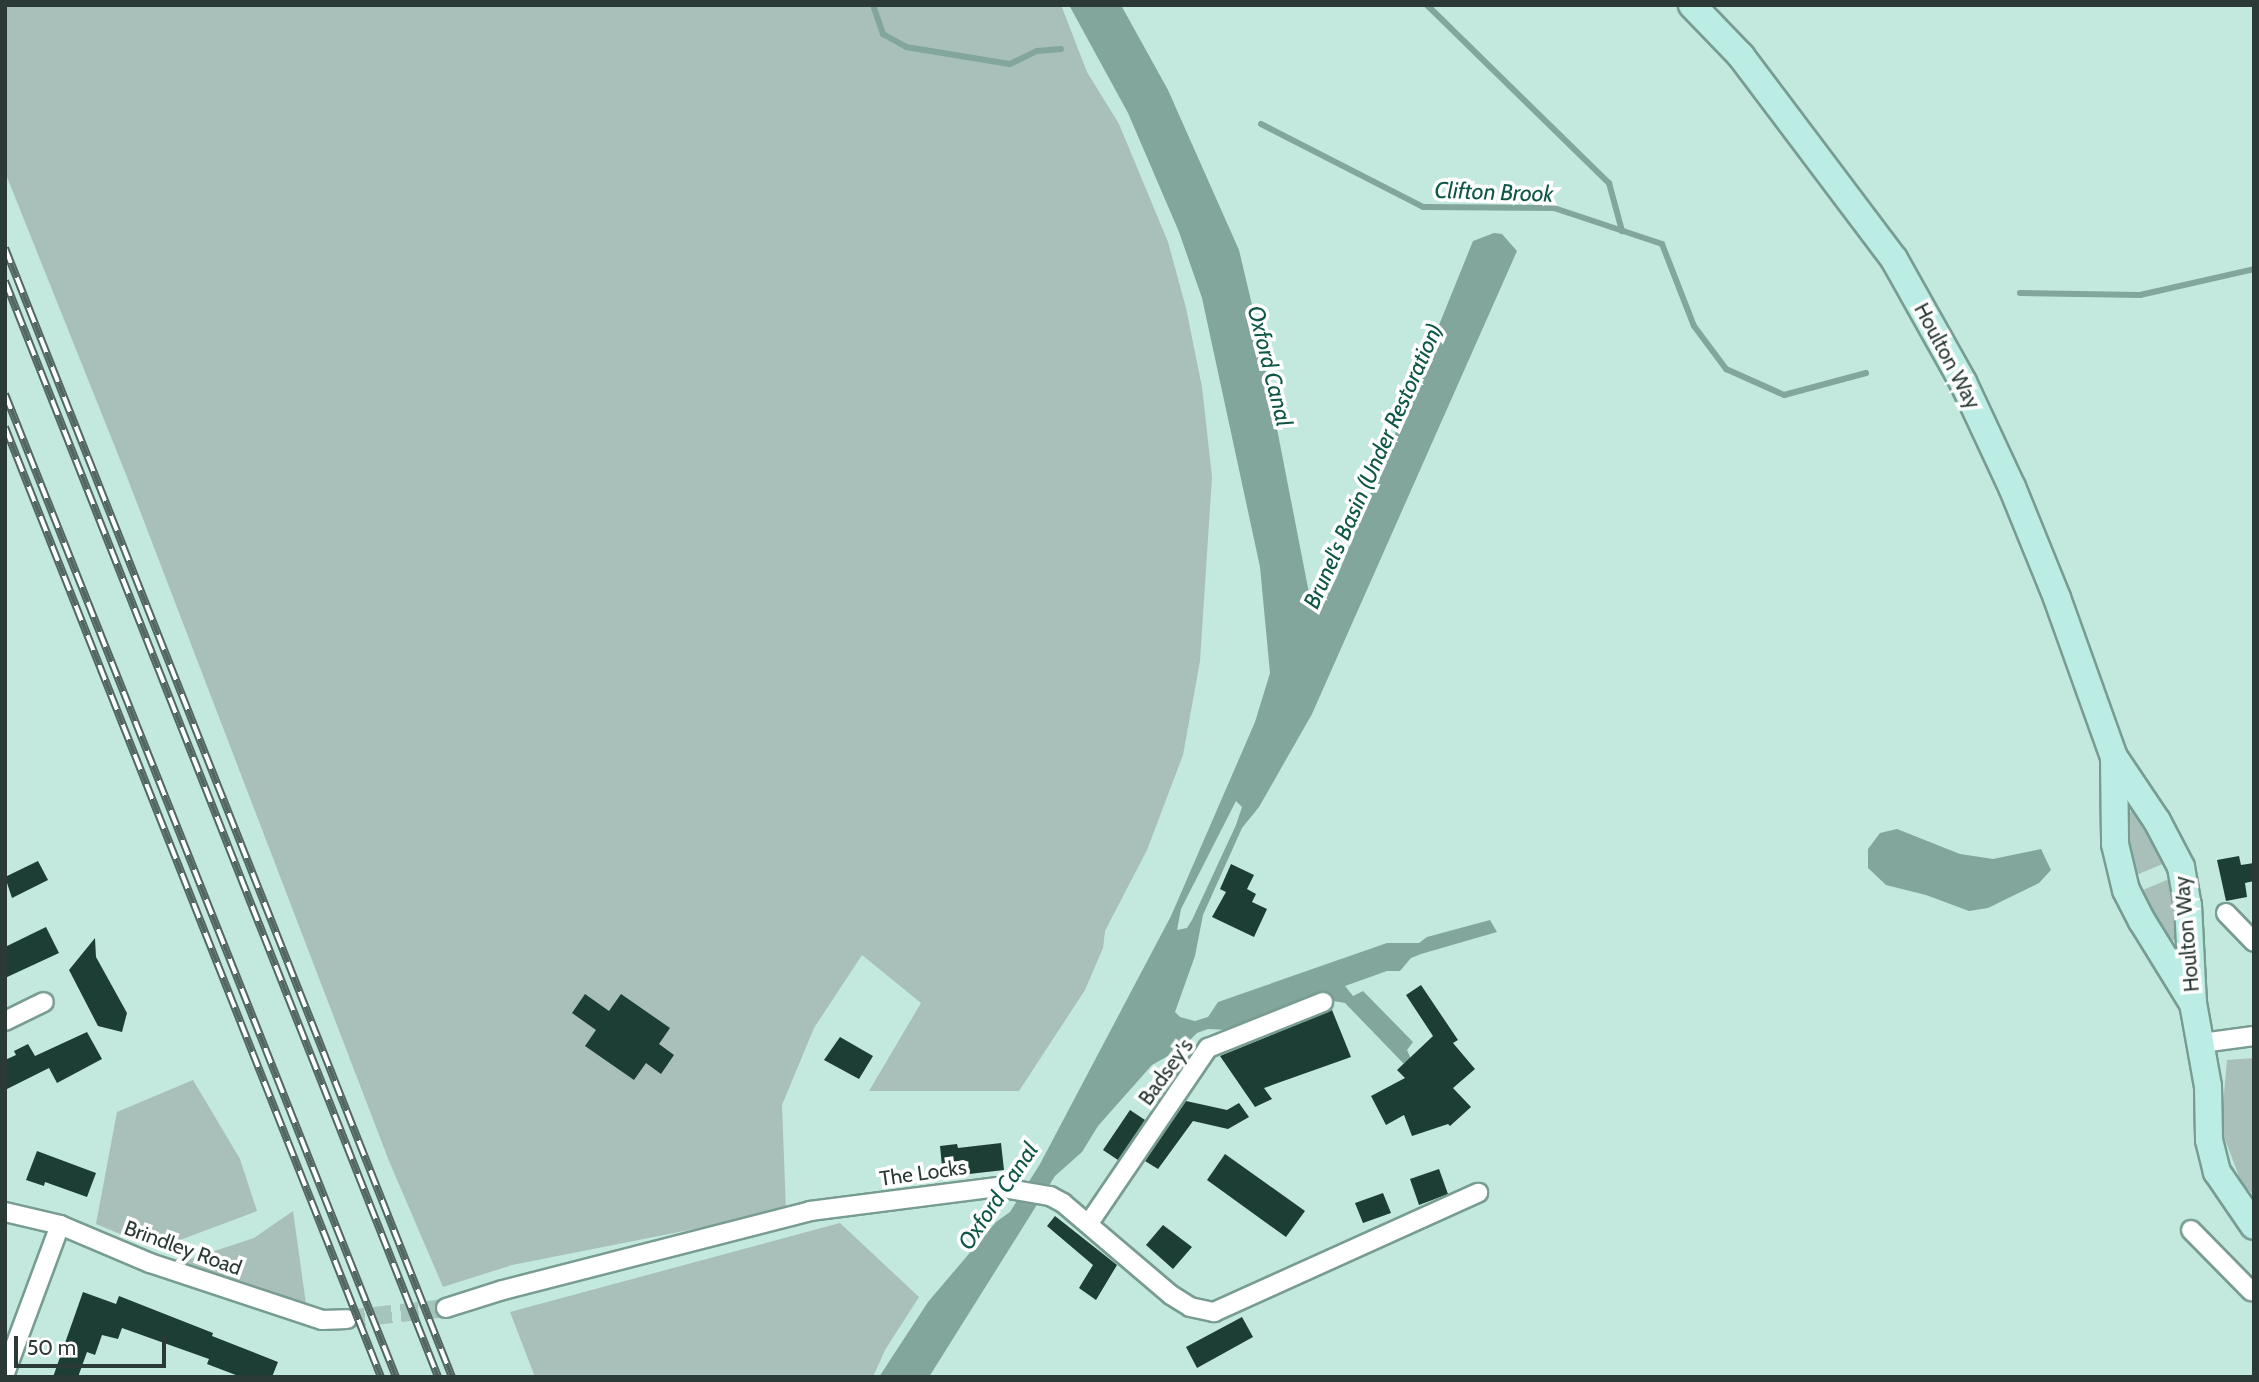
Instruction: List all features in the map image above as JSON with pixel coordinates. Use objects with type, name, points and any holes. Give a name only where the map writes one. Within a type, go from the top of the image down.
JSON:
[{"type":"street","name":"Houlton Way","points":[[1692,5],[1741,56],[1894,259],[1963,383],[2012,487],[2057,598],[2114,757],[2171,844],[2181,867],[2188,905],[2193,1003],[2208,1086],[2209,1140],[2217,1172],[2254,1226]]},
{"type":"street","name":"Houlton Way","points":[[2114,757],[2115,844],[2126,890],[2193,1003]]},
{"type":"street","points":[[2225,913],[2254,942]]},
{"type":"street","points":[[5,1021],[44,1002]]},
{"type":"street","name":"Badsey's","points":[[1089,1223],[1208,1048],[1323,1002]]},
{"type":"street","points":[[2202,1043],[2254,1037]]},
{"type":"street","name":"The Locks","points":[[446,1308],[503,1290],[810,1211],[963,1190],[1004,1188],[1050,1195],[1089,1223],[1171,1295],[1190,1307],[1214,1312],[1478,1193]]},
{"type":"street","name":"Brindley Road","points":[[5,1212],[60,1224],[150,1263],[322,1320],[348,1319]]},
{"type":"street","points":[[5,1373],[60,1224]]},
{"type":"street","points":[[2190,1230],[2253,1290]]},
{"type":"shaded area","points":[[5,5],[1061,5],[1087,72],[1119,124],[1168,242],[1186,308],[1202,387],[1212,477],[1200,661],[1183,755],[1147,850],[1105,931],[1103,948],[1085,990],[1019,1091],[869,1091],[921,1003],[862,955],[814,1028],[782,1105],[786,1211],[512,1265],[443,1287],[389,1161],[127,477],[5,172]]},
{"type":"shaded area","points":[[1069,5],[1121,5],[1168,90],[1239,250],[1257,326],[1310,598],[1323,604],[1337,577],[1473,241],[1494,233],[1502,234],[1517,251],[1312,714],[1259,807],[1242,828],[1203,915],[1195,956],[1175,1012],[1180,1017],[1195,1021],[1208,1017],[1218,1002],[1387,943],[1419,943],[1427,937],[1490,920],[1497,932],[1421,954],[1411,958],[1400,971],[1387,971],[1345,986],[1353,996],[1363,991],[1413,1042],[1407,1050],[1411,1059],[1404,1064],[1345,1003],[1312,1000],[1228,1030],[1208,1029],[1197,1033],[1182,1048],[1152,1065],[1098,1126],[1082,1152],[1055,1176],[929,1377],[879,1377],[928,1302],[996,1222],[1010,1212],[1040,1164],[1171,916],[1255,722],[1270,673],[1260,567],[1202,298],[1179,232],[1128,113]],"holes":[[[1236,801],[1242,807],[1192,920],[1187,928],[1177,930],[1181,909]]]},
{"type":"shaded area","points":[[2132,810],[2172,860],[2134,876],[2126,837],[2127,816]]},
{"type":"shaded area","points":[[1897,829],[1960,854],[1993,859],[2041,849],[2051,870],[2039,883],[1988,908],[1969,911],[1926,895],[1886,885],[1868,868],[1868,849],[1880,833]]},
{"type":"shaded area","points":[[2174,877],[2177,938],[2172,941],[2164,935],[2138,892]]},
{"type":"shaded area","points":[[2254,1058],[2254,1195],[2242,1184],[2221,1129],[2227,1060]]},
{"type":"shaded area","points":[[193,1080],[240,1159],[257,1211],[156,1249],[96,1224],[117,1112]]},
{"type":"shaded area","points":[[293,1211],[306,1304],[181,1262],[254,1238]]},
{"type":"shaded area","points":[[840,1223],[919,1297],[885,1350],[873,1377],[535,1377],[510,1312]]},
{"type":"building","points":[[2239,856],[2241,865],[2254,863],[2254,881],[2245,883],[2247,897],[2226,901],[2217,860]]},
{"type":"building","points":[[38,861],[48,880],[12,898],[5,877]]},
{"type":"building","points":[[1231,864],[1254,875],[1247,889],[1256,894],[1252,902],[1267,909],[1254,937],[1212,917],[1226,892],[1220,889]]},
{"type":"building","points":[[46,927],[59,953],[5,978],[5,947]]},
{"type":"building","points":[[95,938],[96,957],[127,1013],[122,1032],[98,1026],[69,970]]},
{"type":"building","points":[[1421,985],[1458,1040],[1453,1043],[1475,1069],[1453,1088],[1471,1107],[1450,1126],[1448,1124],[1412,1136],[1404,1115],[1386,1125],[1371,1096],[1405,1078],[1397,1070],[1433,1036],[1406,995]]},
{"type":"building","points":[[585,994],[609,1011],[621,994],[670,1028],[659,1044],[674,1055],[661,1074],[646,1063],[634,1080],[585,1046],[596,1030],[572,1013]]},
{"type":"building","points":[[1332,1010],[1351,1057],[1264,1088],[1272,1099],[1255,1107],[1220,1056]]},
{"type":"building","points":[[87,1032],[102,1059],[57,1083],[49,1068],[5,1090],[5,1060],[16,1055],[14,1051],[28,1044],[35,1056]]},
{"type":"building","points":[[840,1037],[873,1056],[859,1079],[824,1060]]},
{"type":"building","points":[[1186,1101],[1227,1110],[1239,1103],[1249,1117],[1228,1129],[1193,1121],[1158,1169],[1145,1161]]},
{"type":"building","points":[[1130,1110],[1145,1120],[1118,1160],[1103,1150]]},
{"type":"building","points":[[1001,1143],[1004,1170],[943,1177],[940,1146],[957,1144],[958,1148]]},
{"type":"building","points":[[37,1151],[96,1173],[87,1197],[45,1182],[44,1186],[26,1180]]},
{"type":"building","points":[[1225,1154],[1305,1211],[1286,1237],[1207,1180]]},
{"type":"building","points":[[1439,1169],[1448,1194],[1419,1205],[1410,1179]]},
{"type":"building","points":[[1383,1193],[1391,1213],[1363,1223],[1355,1203]]},
{"type":"building","points":[[1055,1216],[1117,1265],[1096,1300],[1079,1288],[1093,1265],[1047,1226]]},
{"type":"building","points":[[1163,1225],[1192,1247],[1173,1269],[1146,1245]]},
{"type":"building","points":[[83,1292],[116,1304],[119,1296],[278,1362],[272,1377],[241,1377],[207,1364],[209,1359],[122,1328],[118,1339],[102,1335],[95,1355],[87,1352],[78,1377],[53,1377]]},
{"type":"building","points":[[1242,1317],[1253,1337],[1197,1368],[1186,1347]]},
{"type":"waterway","name":"Clifton Brook","points":[[873,5],[883,34],[906,47],[1010,64],[1037,51],[1061,49]]},
{"type":"waterway","points":[[1427,5],[1609,183],[1622,231]]},
{"type":"waterway","name":"Clifton Brook","points":[[1261,124],[1423,207],[1554,208],[1662,244],[1694,326],[1726,369],[1784,395],[1866,373]]},
{"type":"waterway","name":"Clifton Brook","points":[[2020,293],[2140,295],[2254,269]]},
{"type":"tunnel","points":[[347,1319],[446,1308]]},
{"type":"railway","points":[[5,248],[452,1377]]},
{"type":"railway","points":[[5,281],[438,1377]]},
{"type":"railway","points":[[5,394],[396,1377]]},
{"type":"railway","points":[[5,427],[381,1377]]},
{"type":"water label","name":"Oxford Canal","points":[[1270,366]]},
{"type":"water label","name":"Brunel's Basin (Under Restoration)","points":[[1373,466]]},
{"type":"water label","name":"Oxford Canal","points":[[998,1196]]}]
